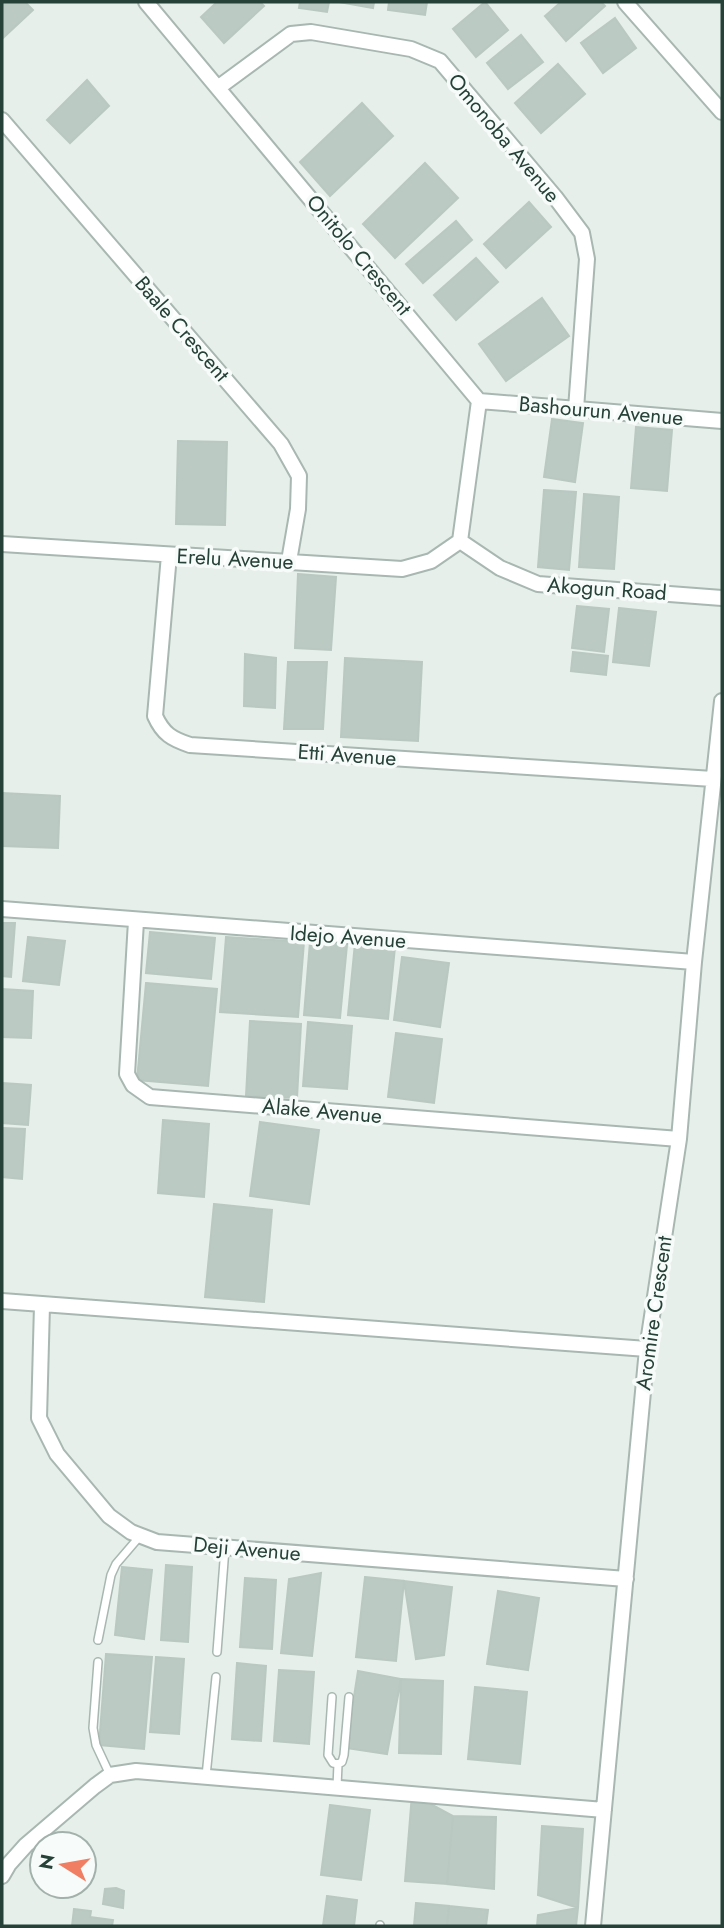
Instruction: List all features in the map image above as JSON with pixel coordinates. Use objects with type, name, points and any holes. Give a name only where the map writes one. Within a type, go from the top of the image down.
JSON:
[{"type":"street","name":"Onitolo Crescent","points":[[146,2],[479,401]]},
{"type":"street","points":[[625,2],[722,112]]},
{"type":"street","name":"Omonoba Avenue","points":[[219,87],[291,34],[311,32],[411,49],[439,61],[555,197],[582,233],[587,259],[576,409]]},
{"type":"street","name":"Baale Crescent","points":[[2,120],[281,444],[299,476],[299,509],[289,561]]},
{"type":"street","points":[[460,541],[479,401]]},
{"type":"street","name":"Bashourun Avenue","points":[[479,401],[722,421]]},
{"type":"street","name":"Erelu Avenue","points":[[2,544],[402,569],[431,561],[460,541]]},
{"type":"street","name":"Akogun Road","points":[[460,541],[500,568],[538,584],[722,598]]},
{"type":"street","name":"Etti Avenue","points":[[169,555],[155,716],[170,738],[190,745],[713,779]]},
{"type":"street","name":"Aromire Crescent","points":[[593,1926],[647,1349],[679,1139],[694,962],[722,701]]},
{"type":"street","name":"Idejo Avenue","points":[[2,909],[694,962]]},
{"type":"street","name":"Alake Avenue","points":[[136,921],[127,1074],[133,1085],[150,1097],[679,1139]]},
{"type":"street","points":[[2,1301],[647,1349]]},
{"type":"street","name":"Deji Avenue","points":[[41,1305],[39,1418],[57,1454],[81,1485],[109,1516],[131,1532],[158,1542],[626,1579]]},
{"type":"street","points":[[2,1876],[26,1845],[110,1775],[136,1771],[604,1810]]},
{"type":"lane","points":[[98,1640],[111,1575],[116,1564],[141,1536]]},
{"type":"lane","points":[[217,1652],[225,1547]]},
{"type":"lane","points":[[97,1662],[93,1728],[96,1745],[110,1775]]},
{"type":"lane","points":[[206,1776],[216,1677]]},
{"type":"lane","points":[[332,1697],[328,1755],[333,1763],[338,1764]]},
{"type":"lane","points":[[337,1788],[338,1764],[342,1762],[344,1755],[349,1697]]},
{"type":"building","points":[[2,2],[25,2],[33,10],[2,39]]},
{"type":"building","points":[[217,2],[260,2],[264,6],[224,43],[201,17]]},
{"type":"building","points":[[300,2],[329,2],[327,12],[299,8]]},
{"type":"building","points":[[339,2],[374,2],[373,8]]},
{"type":"building","points":[[389,2],[427,2],[425,15],[388,10]]},
{"type":"building","points":[[485,2],[508,30],[476,57],[453,29]]},
{"type":"building","points":[[561,2],[601,2],[605,6],[566,41],[545,16]]},
{"type":"building","points":[[615,18],[636,48],[603,73],[581,43]]},
{"type":"building","points":[[521,35],[543,62],[508,89],[487,63]]},
{"type":"building","points":[[558,64],[585,94],[541,133],[515,103]]},
{"type":"building","points":[[87,80],[109,106],[70,143],[47,120]]},
{"type":"building","points":[[362,103],[393,136],[330,196],[300,162]]},
{"type":"building","points":[[425,163],[458,198],[395,258],[363,224]]},
{"type":"building","points":[[529,202],[551,227],[506,268],[484,244]]},
{"type":"building","points":[[456,221],[472,240],[423,283],[406,264]]},
{"type":"building","points":[[476,258],[498,282],[456,320],[434,295]]},
{"type":"building","points":[[542,298],[569,336],[506,381],[479,344]]},
{"type":"building","points":[[552,419],[583,423],[575,482],[544,477]]},
{"type":"building","points":[[636,427],[672,430],[667,491],[631,488]]},
{"type":"building","points":[[178,441],[227,442],[225,525],[176,524]]},
{"type":"building","points":[[544,490],[576,492],[569,570],[538,567]]},
{"type":"building","points":[[584,494],[619,497],[614,569],[579,567]]},
{"type":"building","points":[[298,574],[336,577],[331,650],[295,648]]},
{"type":"building","points":[[577,606],[609,609],[604,652],[572,648]]},
{"type":"building","points":[[619,608],[656,612],[649,666],[613,662]]},
{"type":"building","points":[[573,652],[608,656],[606,675],[571,671]]},
{"type":"building","points":[[245,654],[276,658],[275,708],[244,706]]},
{"type":"building","points":[[345,658],[422,662],[418,741],[341,737]]},
{"type":"building","points":[[288,662],[327,662],[323,729],[284,729]]},
{"type":"building","points":[[2,793],[60,796],[58,848],[2,846]]},
{"type":"building","points":[[2,923],[15,923],[11,977],[2,976]]},
{"type":"building","points":[[150,932],[215,938],[211,979],[146,973]]},
{"type":"building","points":[[28,937],[65,941],[59,985],[23,981]]},
{"type":"building","points":[[226,937],[304,942],[298,1017],[220,1012]]},
{"type":"building","points":[[310,942],[347,945],[340,1018],[304,1015]]},
{"type":"building","points":[[355,943],[395,947],[388,1019],[348,1015]]},
{"type":"building","points":[[402,957],[449,963],[440,1027],[394,1020]]},
{"type":"building","points":[[146,983],[217,989],[208,1086],[137,1080]]},
{"type":"building","points":[[2,989],[33,991],[31,1038],[2,1037]]},
{"type":"building","points":[[250,1021],[301,1024],[297,1098],[246,1096]]},
{"type":"building","points":[[308,1022],[352,1026],[347,1089],[303,1086]]},
{"type":"building","points":[[396,1033],[442,1039],[434,1103],[388,1097]]},
{"type":"building","points":[[2,1083],[31,1085],[28,1125],[2,1123]]},
{"type":"building","points":[[163,1120],[209,1124],[204,1197],[158,1193]]},
{"type":"building","points":[[260,1122],[319,1130],[309,1204],[250,1196]]},
{"type":"building","points":[[2,1128],[25,1129],[22,1179],[2,1177]]},
{"type":"building","points":[[214,1204],[272,1210],[264,1302],[205,1297]]},
{"type":"building","points":[[166,1565],[192,1567],[188,1642],[161,1640]]},
{"type":"building","points":[[122,1567],[152,1570],[144,1639],[115,1635]]},
{"type":"building","points":[[321,1573],[312,1656],[281,1653],[289,1579]]},
{"type":"building","points":[[365,1577],[404,1581],[396,1661],[356,1657]]},
{"type":"building","points":[[245,1578],[276,1580],[272,1649],[240,1647]]},
{"type":"building","points":[[404,1581],[452,1587],[444,1655],[416,1659]]},
{"type":"building","points":[[498,1591],[539,1598],[528,1670],[487,1664]]},
{"type":"building","points":[[106,1654],[152,1657],[144,1749],[99,1745]]},
{"type":"building","points":[[156,1657],[184,1659],[179,1734],[150,1732]]},
{"type":"building","points":[[237,1663],[266,1666],[261,1741],[232,1739]]},
{"type":"building","points":[[279,1670],[314,1672],[309,1744],[274,1741]]},
{"type":"building","points":[[358,1671],[401,1679],[387,1754],[346,1748]]},
{"type":"building","points":[[401,1679],[443,1681],[441,1754],[399,1753]]},
{"type":"building","points":[[475,1687],[527,1692],[520,1764],[468,1759]]},
{"type":"building","points":[[412,1794],[453,1816],[447,1884],[405,1881]]},
{"type":"building","points":[[330,1805],[370,1810],[361,1880],[321,1875]]},
{"type":"building","points":[[453,1816],[496,1817],[494,1889],[447,1884]]},
{"type":"building","points":[[542,1826],[583,1829],[578,1908],[538,1895]]},
{"type":"building","points":[[116,1888],[124,1891],[123,1908],[103,1904],[105,1889]]},
{"type":"building","points":[[327,1896],[357,1900],[354,1926],[323,1926]]},
{"type":"building","points":[[416,1903],[449,1906],[447,1926],[414,1926]]},
{"type":"building","points":[[449,1906],[488,1910],[486,1926],[447,1926]]},
{"type":"building","points":[[578,1908],[576,1926],[537,1926],[538,1915]]},
{"type":"building","points":[[74,1909],[91,1911],[90,1917],[113,1920],[112,1926],[72,1926]]}]
